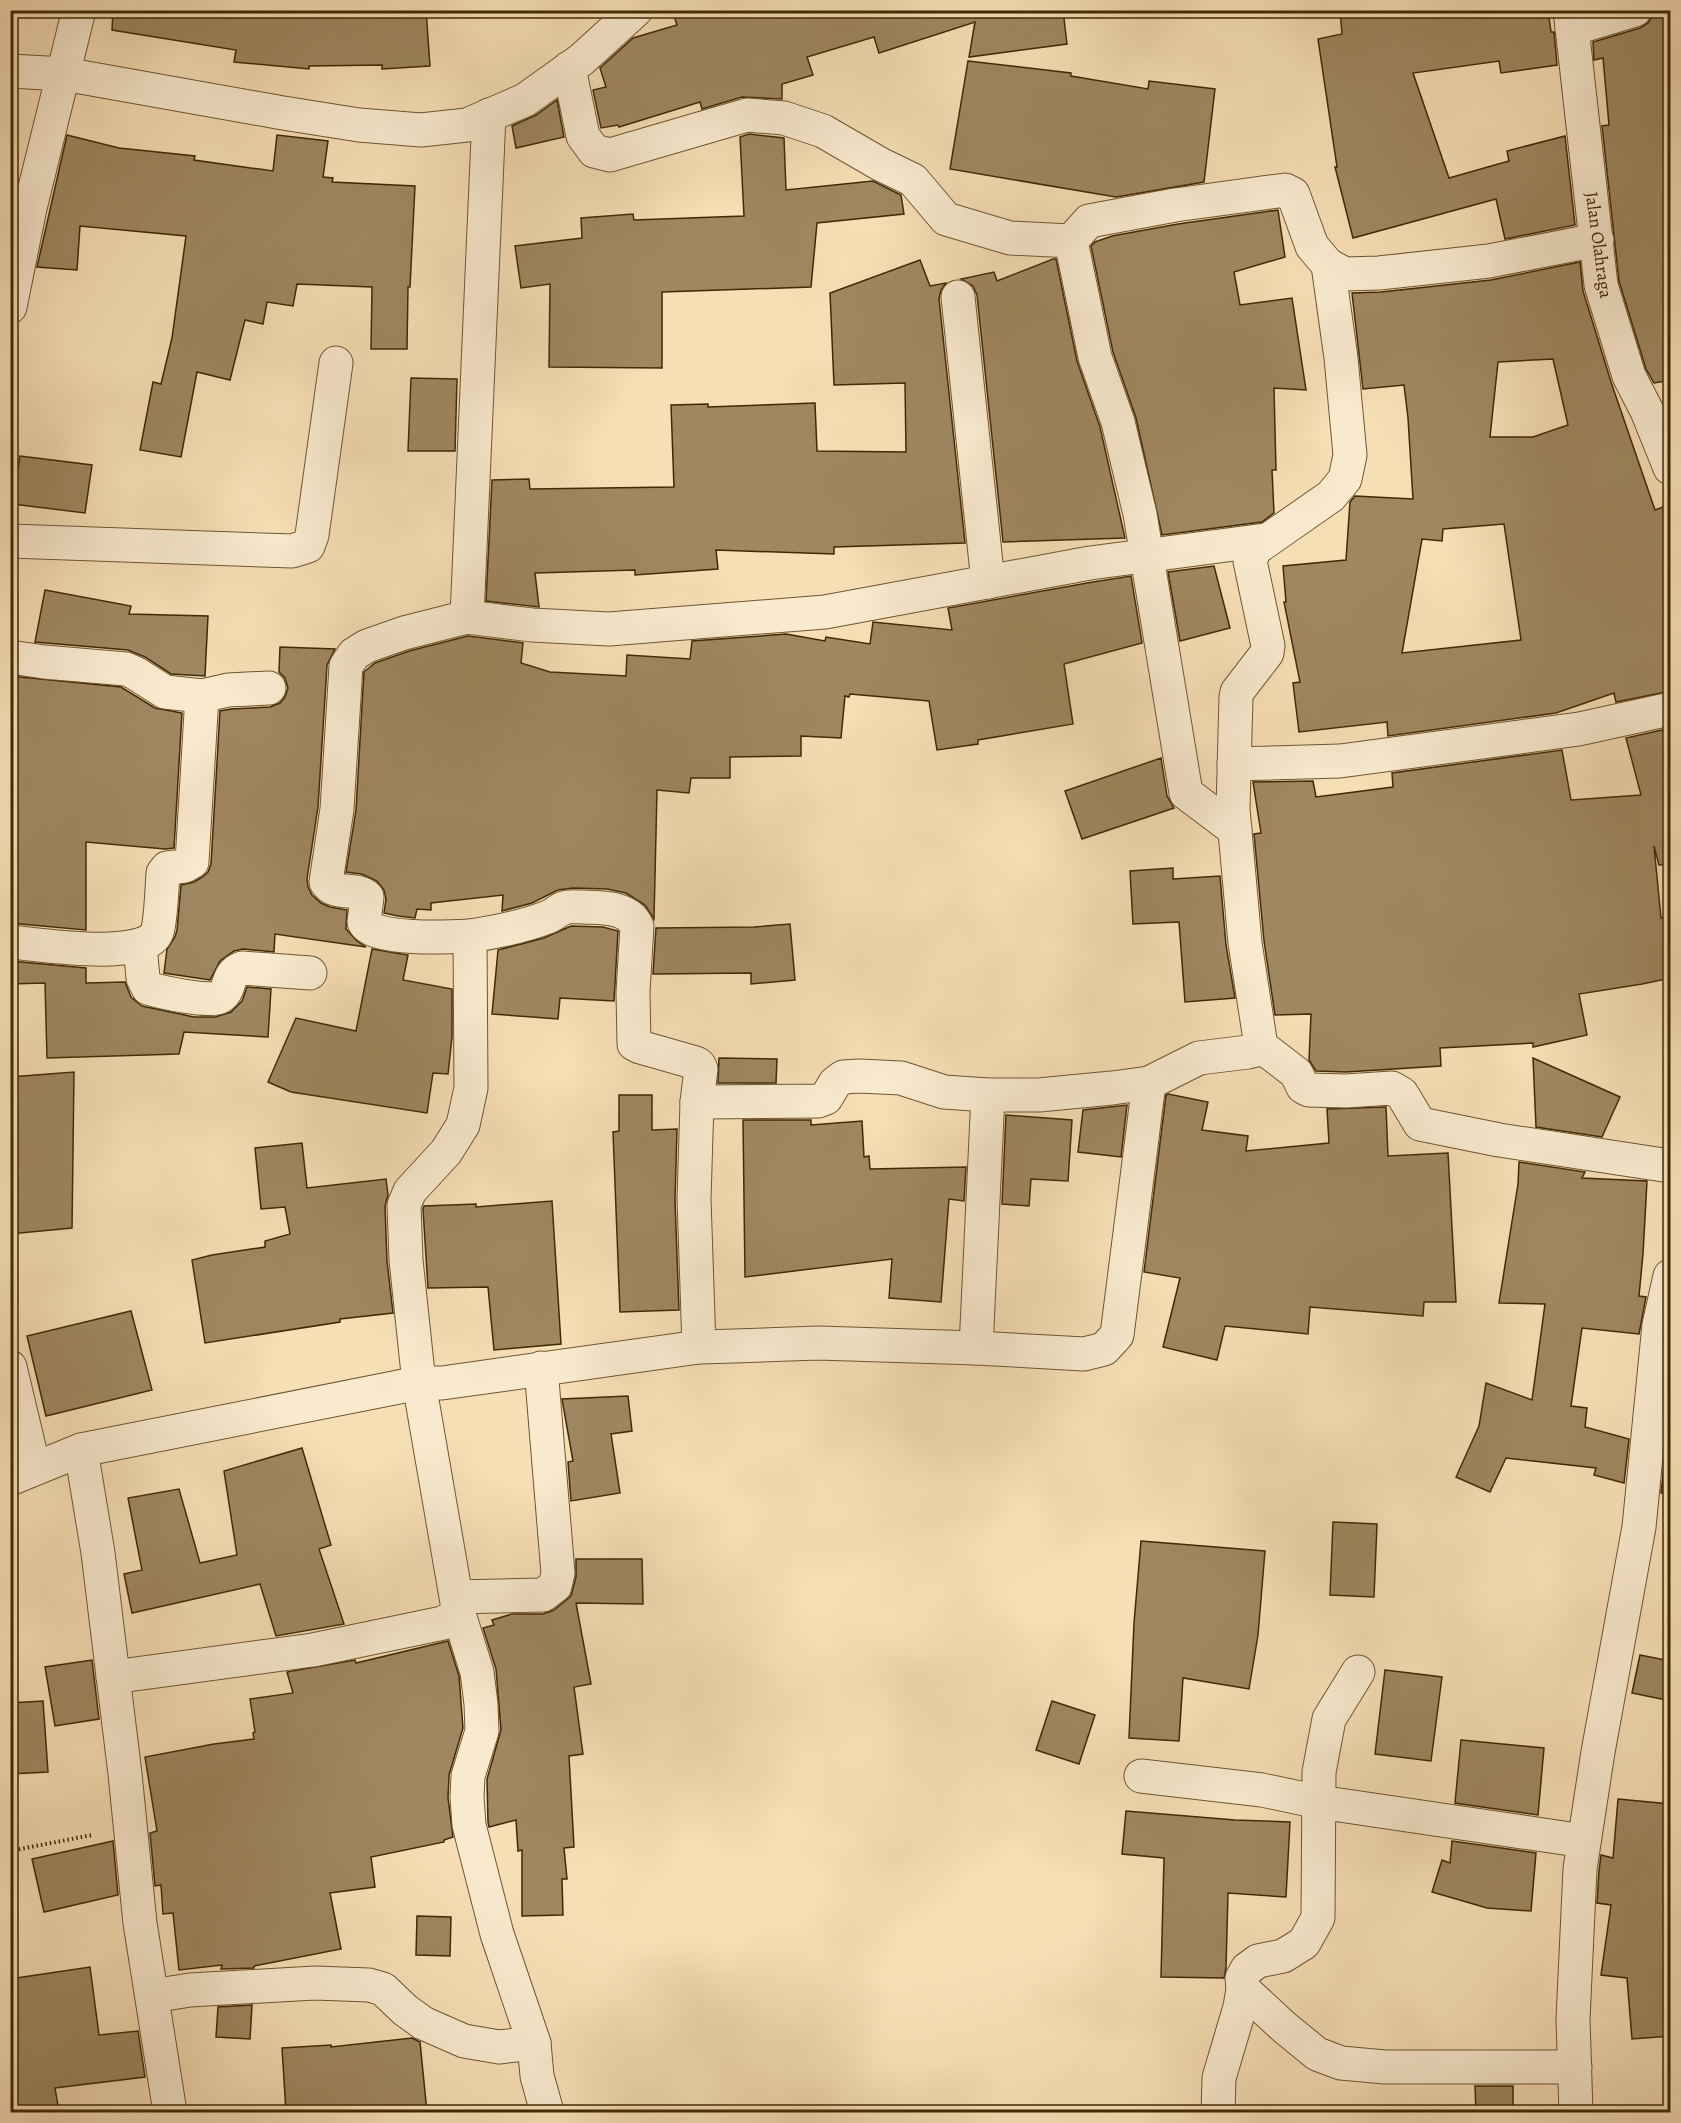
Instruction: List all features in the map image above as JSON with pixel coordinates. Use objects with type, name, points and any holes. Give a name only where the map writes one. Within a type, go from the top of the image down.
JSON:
[{"type":"street","points":[[10,307],[30,208],[79,10]]},
{"type":"street","points":[[10,71],[64,74],[359,125],[421,130],[467,124],[525,100],[581,60],[636,10]]},
{"type":"street","points":[[1571,20],[1635,10]]},
{"type":"street","name":"Jalan Olahraga","points":[[1571,20],[1601,285],[1629,376],[1659,409],[1671,468]]},
{"type":"street","points":[[569,68],[583,136],[594,151],[610,155],[747,116],[784,118],[823,131],[913,180],[946,219],[1010,238],[1071,242]]},
{"type":"street","points":[[467,617],[489,115]]},
{"type":"street","points":[[1071,242],[1089,221],[1175,205],[1285,190],[1293,194],[1312,246],[1328,265],[1345,274],[1379,273],[1489,261],[1597,240]]},
{"type":"street","points":[[1071,242],[1095,357],[1118,422],[1140,514],[1186,793],[1235,830]]},
{"type":"street","points":[[1328,265],[1341,358],[1350,455],[1345,479],[1331,496],[1255,549],[1250,561],[1268,646],[1267,653],[1237,692],[1234,764],[1235,830],[1245,944],[1261,1046],[1296,1073],[1303,1087],[1309,1090],[1346,1091],[1392,1088],[1402,1094],[1420,1124],[1498,1140],[1671,1166]]},
{"type":"street","points":[[958,297],[988,582]]},
{"type":"street","points":[[10,541],[292,551],[308,546],[312,535],[336,363]]},
{"type":"street","points":[[699,1347],[694,1199],[699,1065],[634,1044],[633,992],[637,926],[630,916],[607,908],[565,907],[540,920],[470,936],[434,938],[391,934],[368,928],[364,922],[367,897],[358,891],[338,891],[328,886],[326,882],[337,809],[346,666],[354,654],[367,646],[404,633],[467,617],[532,625],[609,629],[825,612],[1148,555],[1265,540]]},
{"type":"street","points":[[10,657],[126,669],[165,692],[202,696],[228,690],[269,688]]},
{"type":"street","points":[[10,942],[101,950],[123,949],[147,942],[156,933],[163,873],[167,868],[185,866],[192,862],[202,696]]},
{"type":"street","points":[[1234,764],[1340,761],[1579,729],[1671,709]]},
{"type":"street","points":[[470,936],[471,1088],[463,1125],[446,1152],[410,1191],[404,1205],[406,1260],[419,1383],[458,1606],[477,1672],[482,1704],[482,1731],[468,1776],[469,1825],[497,1934],[534,2043],[537,2076],[547,2112]]},
{"type":"street","points":[[140,945],[143,978],[148,988],[184,996],[220,998],[232,974],[242,968],[310,973]]},
{"type":"street","points":[[697,1102],[818,1101],[826,1098],[835,1083],[843,1077],[859,1076],[901,1078],[944,1092],[1039,1095],[1149,1083],[1199,1058],[1248,1052],[1257,1050],[1261,1046]]},
{"type":"street","points":[[10,1367],[22,1473],[81,1450],[419,1383],[442,1383],[699,1347],[818,1343],[1084,1354],[1104,1348],[1118,1335],[1149,1083]]},
{"type":"street","points":[[976,1348],[988,1095]]},
{"type":"street","points":[[1576,2112],[1575,1985],[1580,1869],[1639,1527],[1659,1325],[1670,1281]]},
{"type":"street","points":[[113,1677],[313,1650],[442,1623],[458,1606],[543,1595],[555,1586],[558,1573],[541,1368]]},
{"type":"street","points":[[81,1450],[98,1553],[140,1923],[170,2112]]},
{"type":"street","points":[[1218,2112],[1220,2078],[1244,1989],[1242,1978],[1247,1969],[1258,1961],[1283,1956],[1304,1943],[1318,1918],[1319,1772],[1329,1719],[1358,1672]]},
{"type":"street","points":[[1142,1776],[1262,1790],[1319,1802],[1584,1841]]},
{"type":"street","points":[[152,1996],[199,1989],[315,1983],[369,1985],[383,1989],[423,2023],[464,2041],[499,2047],[534,2043]]},
{"type":"street","points":[[1244,1989],[1284,2028],[1317,2054],[1341,2063],[1385,2067],[1575,2067]]},
{"type":"path","points":[[10,1851],[131,1828]]},
{"type":"building","points":[[113,10],[362,10],[362,16],[426,10],[430,66],[382,69],[382,65],[309,66],[309,69],[234,62],[236,50],[112,30]]},
{"type":"building","points":[[672,10],[1063,10],[1067,44],[969,57],[975,22],[879,53],[874,37],[807,57],[813,75],[782,84],[782,99],[742,97],[702,109],[700,102],[619,127],[618,125],[601,128],[593,90],[606,87],[600,68],[633,38],[677,25]]},
{"type":"building","points":[[1340,10],[1548,10],[1551,32],[1554,32],[1557,65],[1501,73],[1499,61],[1413,73],[1449,178],[1509,161],[1507,151],[1565,136],[1575,225],[1505,239],[1496,199],[1353,238],[1335,167],[1337,167],[1318,39],[1342,34]]},
{"type":"building","points":[[1671,15],[1671,380],[1654,383],[1646,369],[1619,281],[1602,126],[1609,125],[1603,58],[1594,60],[1593,42],[1640,28],[1652,17]]},
{"type":"building","points":[[968,61],[1071,73],[1071,76],[1148,89],[1149,81],[1215,89],[1204,182],[1116,197],[950,169]]},
{"type":"building","points":[[557,100],[564,137],[516,148],[512,126],[536,115]]},
{"type":"building","points":[[749,134],[784,138],[786,190],[873,181],[901,195],[904,214],[817,223],[811,287],[662,292],[662,368],[549,367],[550,284],[521,288],[515,246],[582,238],[581,218],[633,214],[634,220],[744,216],[740,137]]},
{"type":"building","points":[[67,135],[119,148],[195,156],[194,160],[273,171],[277,135],[328,141],[323,177],[333,178],[332,182],[415,186],[410,287],[408,287],[407,349],[371,349],[372,287],[297,284],[293,306],[267,302],[263,324],[245,320],[230,380],[197,372],[181,457],[140,450],[153,382],[161,384],[172,338],[186,236],[80,226],[77,270],[37,267]]},
{"type":"building","points":[[1278,210],[1285,257],[1234,272],[1240,305],[1292,298],[1306,390],[1274,388],[1276,470],[1272,470],[1274,513],[1262,522],[1162,535],[1136,418],[1113,352],[1091,246],[1095,242],[1112,236]]},
{"type":"building","points":[[1056,259],[1077,361],[1100,427],[1125,538],[1003,542],[977,295],[973,286],[961,279],[994,272],[997,281]]},
{"type":"building","points":[[920,260],[930,286],[946,283],[939,299],[965,543],[834,547],[834,554],[716,550],[718,569],[635,575],[635,570],[535,573],[539,607],[486,601],[492,480],[529,479],[530,489],[674,487],[671,405],[708,404],[708,407],[815,403],[817,451],[906,452],[905,383],[834,385],[830,293]]},
{"type":"building","points":[[1580,262],[1583,291],[1611,382],[1655,510],[1671,504],[1671,691],[1616,702],[1614,693],[1556,713],[1388,736],[1387,722],[1299,732],[1293,683],[1300,682],[1284,602],[1286,602],[1283,566],[1346,560],[1350,502],[1355,496],[1413,499],[1404,385],[1363,389],[1352,293],[1491,280]],"holes":[[[1553,359],[1568,425],[1533,437],[1490,437],[1498,362]],[[1504,524],[1521,640],[1402,653],[1422,539],[1442,541],[1443,529]]]},
{"type":"building","points":[[411,378],[457,379],[455,451],[408,451]]},
{"type":"building","points":[[20,456],[92,465],[85,513],[13,504]]},
{"type":"building","points":[[1214,566],[1230,628],[1180,641],[1168,572]]},
{"type":"building","points":[[1131,576],[1142,643],[1064,664],[1073,724],[978,740],[978,744],[937,750],[929,701],[850,694],[849,697],[845,696],[841,738],[801,736],[801,756],[730,757],[730,778],[691,778],[689,793],[657,790],[654,919],[645,905],[626,893],[607,889],[573,888],[558,890],[532,903],[502,911],[503,895],[431,903],[431,910],[417,909],[415,918],[398,916],[384,913],[386,899],[384,890],[377,881],[362,874],[346,872],[356,810],[364,672],[375,663],[409,651],[468,636],[523,643],[521,663],[550,672],[626,676],[627,655],[690,659],[692,641],[786,634],[825,641],[826,637],[870,644],[873,622],[952,630],[948,608]]},
{"type":"building","points":[[45,590],[131,606],[129,614],[208,616],[205,676],[171,674],[145,657],[128,650],[35,642]]},
{"type":"building","points":[[280,647],[335,649],[327,665],[318,807],[307,879],[312,895],[321,903],[347,910],[346,929],[366,947],[275,934],[274,952],[243,949],[234,951],[220,961],[210,980],[164,973],[167,949],[177,930],[181,885],[201,878],[208,872],[211,864],[220,711],[270,707],[280,703],[288,688],[285,678],[279,672]]},
{"type":"building","points":[[10,676],[121,687],[155,708],[182,713],[174,848],[86,842],[86,930],[10,923]]},
{"type":"building","points":[[1671,728],[1671,864],[1659,865],[1654,846],[1661,918],[1671,916],[1671,978],[1579,994],[1587,1035],[1533,1047],[1533,1043],[1440,1048],[1441,1066],[1346,1072],[1316,1071],[1309,1060],[1311,1014],[1275,1015],[1264,941],[1254,834],[1261,833],[1253,782],[1313,781],[1316,797],[1393,787],[1392,773],[1562,750],[1571,800],[1641,795],[1626,738]]},
{"type":"building","points":[[1161,758],[1167,796],[1174,808],[1082,839],[1065,791]]},
{"type":"building","points":[[1173,868],[1173,879],[1220,876],[1226,945],[1235,998],[1185,1002],[1179,922],[1133,924],[1130,871]]},
{"type":"building","points":[[790,924],[795,980],[751,984],[751,973],[653,974],[656,928],[754,927]]},
{"type":"building","points":[[571,926],[603,927],[618,931],[614,1001],[560,998],[558,1019],[492,1014],[498,950],[544,938]]},
{"type":"building","points":[[372,949],[408,955],[403,980],[452,989],[452,1037],[448,1074],[433,1073],[427,1113],[291,1092],[268,1082],[296,1018],[356,1031]]},
{"type":"building","points":[[10,961],[86,968],[86,983],[125,982],[131,997],[142,1006],[194,1017],[215,1017],[231,1012],[242,1001],[247,987],[271,989],[268,1037],[184,1032],[179,1054],[47,1058],[45,983],[10,984]]},
{"type":"building","points":[[719,1058],[777,1059],[776,1083],[718,1083]]},
{"type":"building","points":[[1533,1058],[1620,1097],[1602,1137],[1536,1127]]},
{"type":"building","points":[[74,1072],[72,1228],[10,1234],[10,1077]]},
{"type":"building","points":[[619,1095],[652,1095],[652,1130],[677,1129],[675,1200],[679,1310],[620,1312],[613,1132],[619,1131]]},
{"type":"building","points":[[1166,1095],[1208,1102],[1202,1130],[1248,1136],[1246,1151],[1329,1143],[1327,1109],[1386,1107],[1388,1156],[1448,1153],[1456,1302],[1424,1302],[1423,1316],[1310,1307],[1308,1334],[1225,1326],[1217,1360],[1163,1347],[1180,1278],[1144,1272]]},
{"type":"building","points":[[1127,1105],[1121,1157],[1078,1152],[1083,1110]]},
{"type":"building","points":[[1006,1115],[1072,1120],[1068,1181],[1031,1179],[1029,1206],[1002,1204]]},
{"type":"building","points":[[743,1120],[811,1120],[811,1125],[862,1121],[864,1157],[869,1156],[870,1169],[966,1167],[964,1201],[949,1199],[941,1302],[889,1298],[892,1259],[745,1277]]},
{"type":"building","points":[[302,1143],[307,1188],[386,1179],[388,1195],[385,1206],[387,1261],[393,1313],[340,1319],[340,1322],[205,1343],[192,1260],[265,1247],[265,1241],[290,1234],[285,1207],[261,1209],[255,1148]]},
{"type":"building","points":[[1519,1162],[1585,1172],[1582,1178],[1647,1181],[1639,1296],[1646,1297],[1639,1334],[1582,1328],[1571,1406],[1587,1408],[1585,1427],[1629,1439],[1624,1483],[1594,1475],[1596,1468],[1506,1458],[1490,1492],[1456,1477],[1479,1426],[1486,1383],[1532,1400],[1545,1304],[1499,1303],[1518,1184]]},
{"type":"building","points":[[552,1201],[561,1344],[494,1350],[488,1287],[428,1288],[424,1206],[476,1204],[476,1207]]},
{"type":"building","points":[[131,1311],[152,1390],[46,1416],[27,1336]]},
{"type":"building","points":[[628,1396],[632,1431],[611,1434],[620,1493],[571,1501],[568,1462],[573,1461],[562,1399]]},
{"type":"building","points":[[302,1448],[331,1545],[319,1549],[344,1624],[276,1636],[260,1584],[132,1613],[124,1574],[142,1570],[128,1498],[179,1489],[200,1563],[237,1555],[224,1471]]},
{"type":"building","points":[[1666,1449],[1671,1451],[1671,1495],[1661,1493]]},
{"type":"building","points":[[1333,1522],[1377,1524],[1374,1597],[1330,1595]]},
{"type":"building","points":[[1141,1541],[1265,1551],[1258,1635],[1249,1689],[1183,1678],[1179,1741],[1129,1738],[1134,1623]]},
{"type":"building","points":[[576,1559],[642,1559],[643,1604],[576,1603],[591,1684],[574,1687],[583,1754],[569,1756],[574,1847],[564,1848],[567,1879],[562,1879],[563,1915],[522,1916],[522,1850],[518,1851],[516,1820],[489,1827],[488,1822],[487,1779],[501,1730],[496,1669],[483,1628],[494,1625],[492,1620],[512,1614],[543,1614],[554,1610],[571,1596],[576,1577]]},
{"type":"building","points":[[448,1641],[459,1676],[463,1728],[449,1775],[448,1798],[453,1837],[444,1842],[371,1857],[375,1887],[330,1893],[341,1949],[254,1966],[254,1968],[221,1969],[222,1965],[179,1970],[173,1913],[163,1914],[161,1885],[155,1886],[150,1833],[157,1831],[145,1757],[254,1739],[250,1699],[293,1693],[287,1672],[355,1660],[356,1663]]},
{"type":"building","points":[[1640,1655],[1671,1661],[1671,1701],[1632,1693]]},
{"type":"building","points":[[92,1660],[99,1719],[55,1726],[45,1667]]},
{"type":"building","points":[[1385,1670],[1442,1677],[1431,1761],[1375,1754]]},
{"type":"building","points":[[43,1701],[48,1772],[10,1774],[10,1703]]},
{"type":"building","points":[[1052,1701],[1095,1715],[1079,1764],[1036,1750]]},
{"type":"building","points":[[1461,1740],[1544,1748],[1538,1815],[1455,1803]]},
{"type":"building","points":[[1618,1799],[1670,1804],[1664,1866],[1671,1866],[1671,2036],[1632,2039],[1627,1978],[1601,1975],[1611,1905],[1597,1903],[1599,1871],[1601,1855],[1613,1858]]},
{"type":"building","points":[[1126,1811],[1290,1822],[1286,1897],[1228,1893],[1224,1978],[1161,1977],[1164,1858],[1122,1854]]},
{"type":"building","points":[[113,1841],[118,1895],[44,1912],[32,1859]]},
{"type":"building","points":[[1452,1841],[1536,1853],[1531,1911],[1487,1908],[1432,1892],[1442,1860],[1450,1863]]},
{"type":"building","points":[[417,1916],[451,1917],[450,1956],[416,1955]]},
{"type":"building","points":[[90,1967],[99,2035],[138,2031],[145,2077],[55,2088],[59,2112],[10,2112],[10,1979]]},
{"type":"building","points":[[252,2005],[250,2039],[216,2037],[218,2007]]},
{"type":"building","points":[[412,2038],[420,2042],[427,2112],[286,2112],[282,2048],[331,2045],[331,2047]]},
{"type":"building","points":[[1475,2086],[1513,2086],[1513,2112],[1476,2112]]}]
